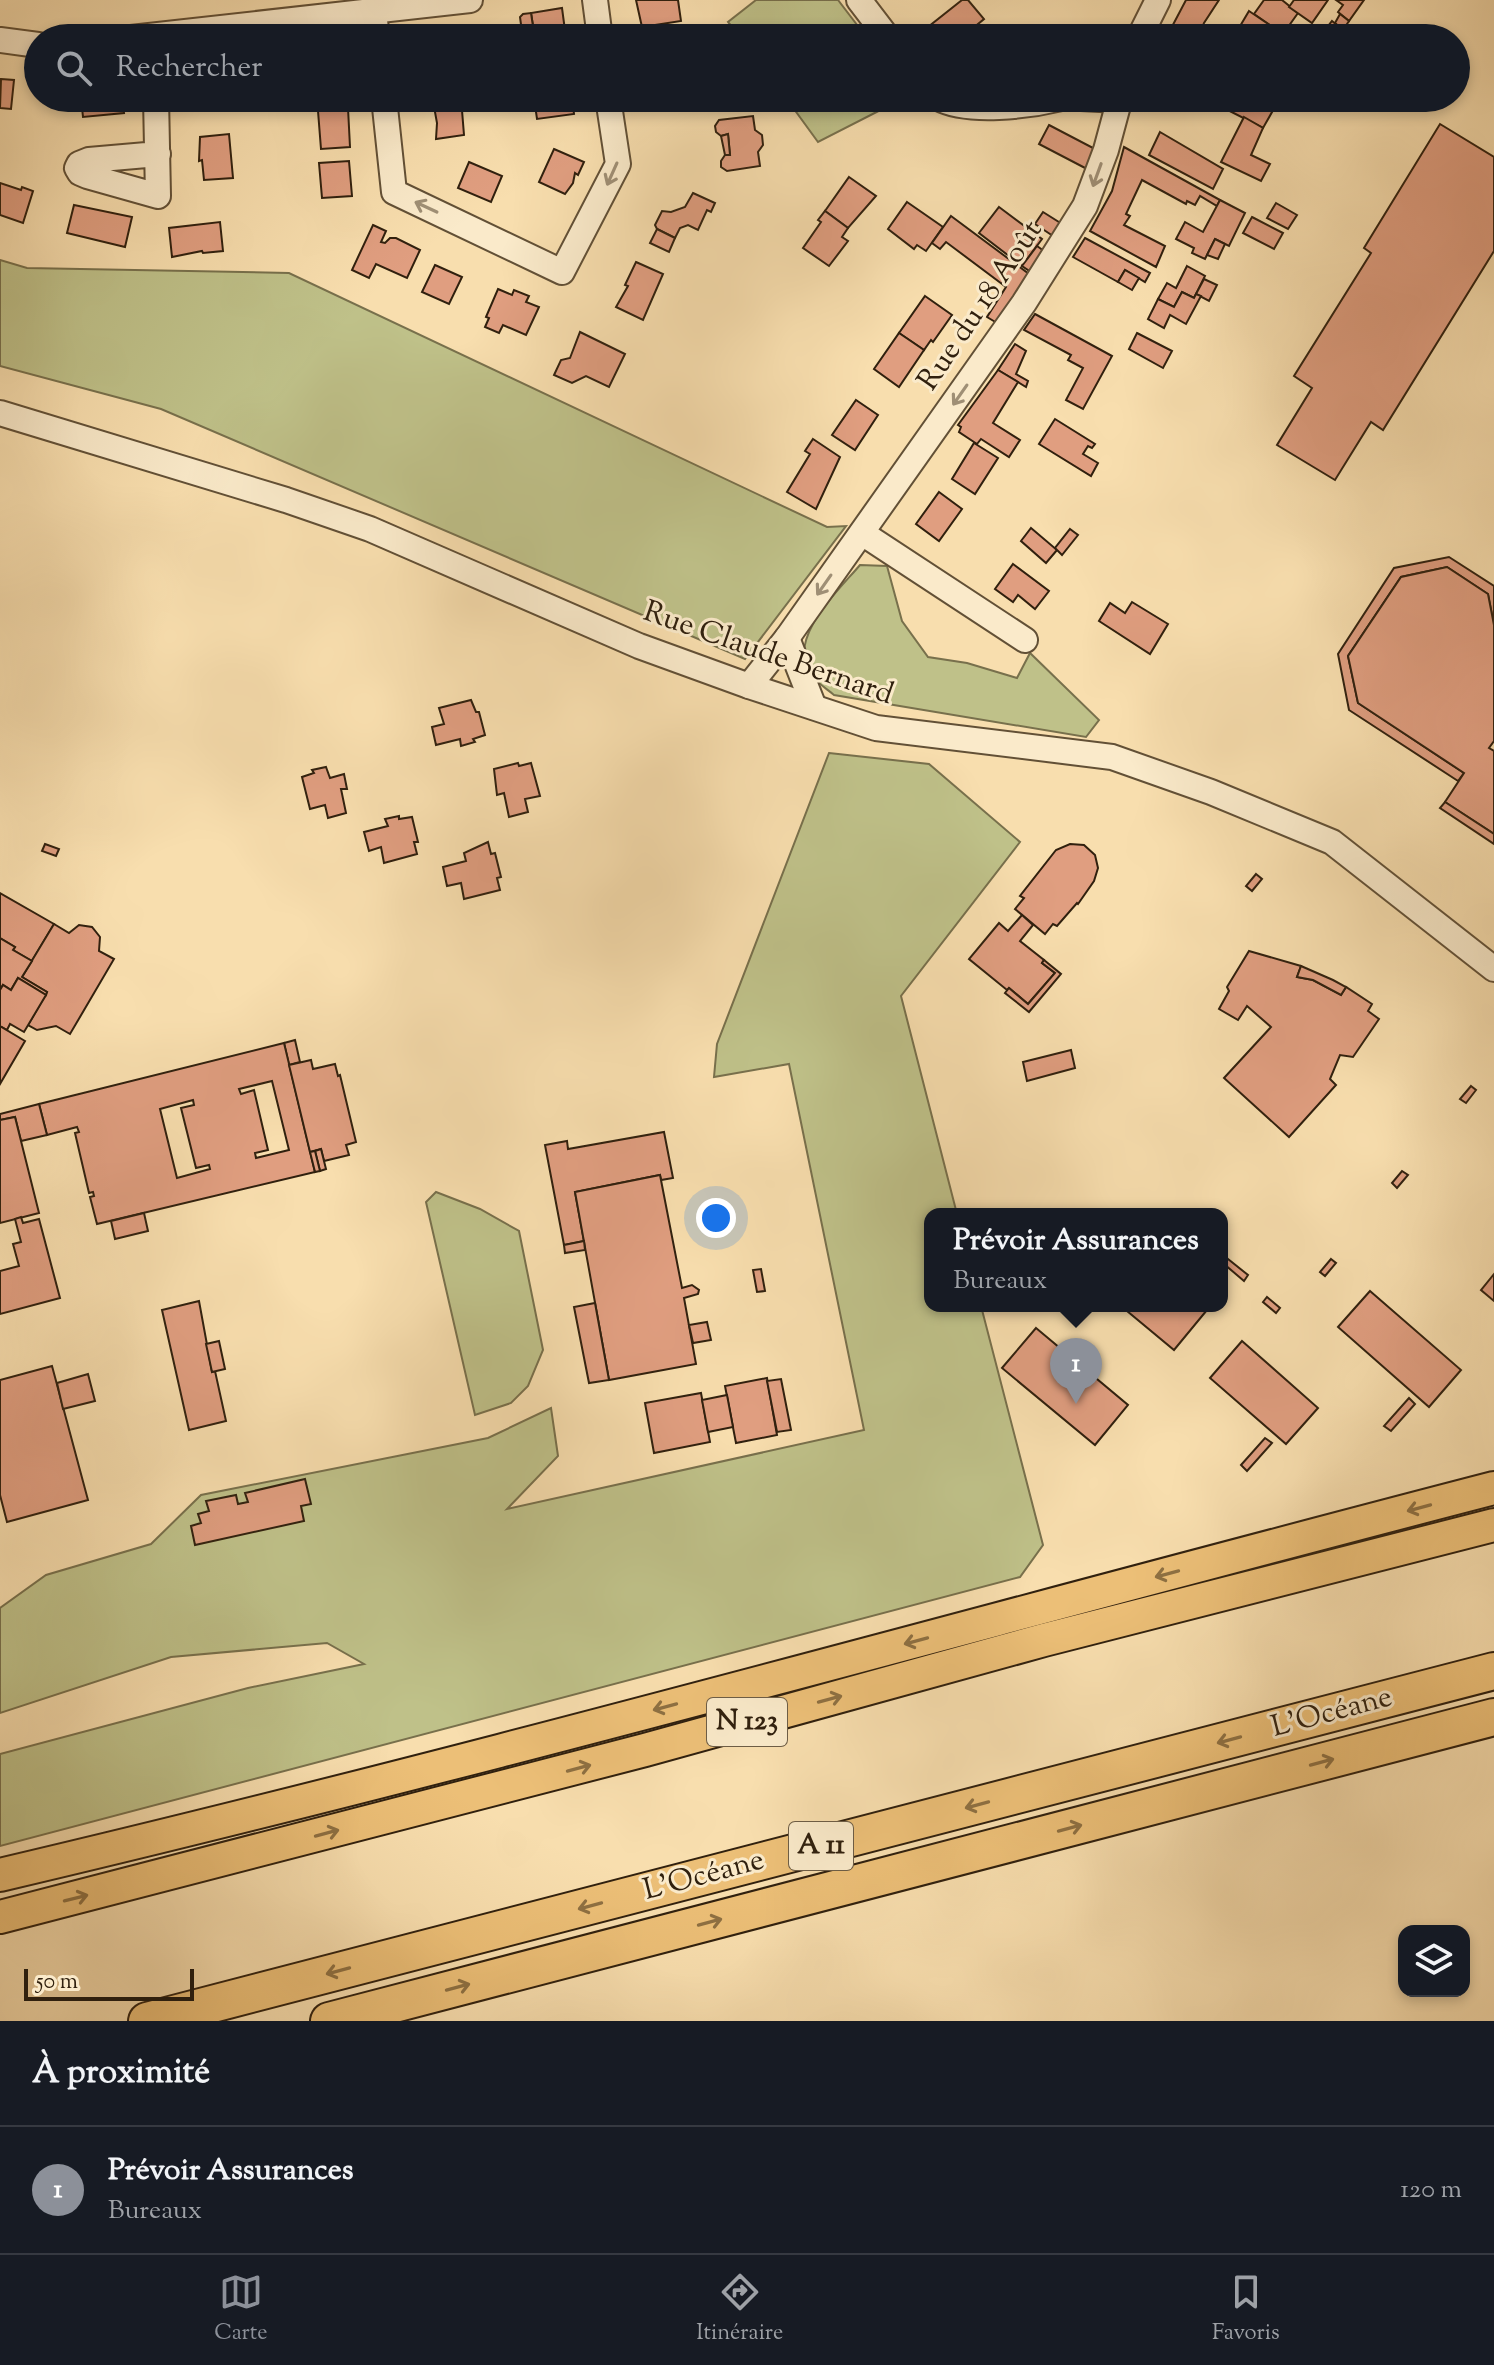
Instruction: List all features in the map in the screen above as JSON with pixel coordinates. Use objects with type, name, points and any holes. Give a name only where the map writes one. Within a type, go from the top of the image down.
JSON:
[{"type":"highway","name":"L’Océane","points":[[147,2021],[1494,1671]]},
{"type":"highway","name":"L’Océane","points":[[329,2021],[1494,1717]]},
{"type":"main road","name":"N 123","points":[[0,1875],[649,1712],[1494,1488]]},
{"type":"main road","name":"N 123","points":[[0,1917],[645,1750],[1044,1640],[1494,1525]]},
{"type":"street","points":[[265,24],[470,0]]},
{"type":"street","points":[[595,0],[598,24]]},
{"type":"street","points":[[859,0],[877,24]]},
{"type":"street","points":[[1146,24],[1158,0]]},
{"type":"street","points":[[374,12],[375,24]]},
{"type":"street","points":[[0,40],[24,43]]},
{"type":"street","points":[[156,112],[158,154]]},
{"type":"street","points":[[385,112],[394,192],[562,272],[618,164],[610,112]]},
{"type":"street","name":"Rue du 18 Août","points":[[749,686],[787,638],[1024,303],[1085,206],[1116,112]]},
{"type":"street","name":"Rue Claude Bernard","points":[[0,413],[286,500],[370,529],[639,646],[876,728],[1112,757],[1211,792],[1332,842],[1494,969]]},
{"type":"street","points":[[862,533],[1025,640]]},
{"type":"street","points":[[787,638],[814,707]]},
{"type":"green space","points":[[756,0],[838,0],[856,24],[730,24],[728,22]]},
{"type":"green space","points":[[796,112],[877,112],[818,142]]},
{"type":"green space","points":[[0,260],[27,268],[289,273],[827,527],[846,526],[745,659],[161,409],[0,366]]},
{"type":"green space","points":[[860,565],[887,566],[902,621],[928,657],[967,663],[1017,678],[1030,653],[1099,720],[1086,737],[834,695],[810,674],[804,660],[805,645],[818,615]]},
{"type":"green space","points":[[829,753],[929,764],[1020,842],[901,996],[955,1208],[924,1208],[924,1312],[983,1312],[1043,1545],[1020,1577],[0,1846],[0,1754],[248,1688],[364,1664],[327,1643],[171,1657],[0,1713],[0,1608],[46,1575],[151,1544],[201,1495],[488,1438],[551,1408],[558,1456],[507,1509],[864,1430],[789,1064],[714,1077],[717,1044]]},
{"type":"green space","points":[[436,1192],[480,1209],[519,1231],[543,1350],[528,1386],[511,1403],[475,1415],[426,1202]]},
{"type":"building","points":[[636,0],[678,0],[681,21],[641,24]]},
{"type":"building","points":[[962,0],[968,0],[984,19],[978,24],[932,24]]},
{"type":"building","points":[[1186,0],[1219,0],[1204,24],[1173,24]]},
{"type":"building","points":[[1264,0],[1282,0],[1298,13],[1290,24],[1268,24],[1254,14]]},
{"type":"building","points":[[1294,0],[1328,0],[1312,23],[1289,7]]},
{"type":"building","points":[[1336,0],[1364,0],[1349,21],[1338,12],[1343,5]]},
{"type":"building","points":[[562,8],[564,24],[533,24],[531,13]]},
{"type":"building","points":[[1249,11],[1268,24],[1241,24]]},
{"type":"building","points":[[531,13],[533,24],[521,24],[523,14]]},
{"type":"building","points":[[1340,14],[1349,21],[1347,24],[1335,23]]},
{"type":"building","points":[[1,79],[14,80],[11,109],[0,108]]},
{"type":"building","points":[[82,112],[124,113],[83,117]]},
{"type":"building","points":[[318,112],[348,112],[350,147],[321,149]]},
{"type":"building","points":[[435,112],[462,112],[464,135],[436,139]]},
{"type":"building","points":[[536,112],[574,112],[574,114],[537,119]]},
{"type":"building","points":[[1232,112],[1272,112],[1263,128]]},
{"type":"building","points":[[753,116],[755,130],[762,135],[763,145],[758,152],[760,166],[727,171],[721,167],[721,161],[725,155],[730,155],[728,134],[721,136],[715,126],[719,120]]},
{"type":"building","points":[[1244,117],[1263,128],[1251,155],[1270,164],[1261,181],[1221,162]]},
{"type":"building","points":[[1440,124],[1494,157],[1494,251],[1383,430],[1371,422],[1335,480],[1277,445],[1312,388],[1294,376],[1371,253],[1364,248]]},
{"type":"building","points":[[1049,125],[1095,149],[1087,169],[1039,144]]},
{"type":"building","points":[[1160,132],[1223,169],[1213,189],[1149,155]]},
{"type":"building","points":[[229,134],[233,178],[204,180],[202,160],[199,161],[200,137]]},
{"type":"building","points":[[728,134],[730,155],[725,155],[721,136]]},
{"type":"building","points":[[1124,147],[1220,200],[1217,206],[1200,196],[1195,205],[1187,201],[1186,204],[1142,180],[1124,225],[1165,246],[1156,267],[1090,231],[1112,191]]},
{"type":"building","points":[[554,149],[584,162],[565,194],[539,182]]},
{"type":"building","points":[[349,161],[352,196],[322,198],[319,163]]},
{"type":"building","points":[[469,162],[502,176],[491,202],[458,188]]},
{"type":"building","points":[[849,177],[876,196],[848,228],[825,211]]},
{"type":"building","points":[[0,183],[33,191],[23,223],[0,215]]},
{"type":"building","points":[[693,193],[715,203],[711,212],[707,210],[698,230],[688,225],[680,228],[675,238],[657,229],[655,225],[662,211],[671,212],[685,207]]},
{"type":"building","points":[[1220,200],[1245,213],[1229,246],[1215,239],[1205,259],[1192,253],[1194,248],[1176,239],[1185,222],[1203,232]]},
{"type":"building","points":[[907,202],[943,227],[926,251],[917,245],[914,249],[888,229]]},
{"type":"building","points":[[1276,203],[1297,215],[1288,229],[1267,218]]},
{"type":"building","points":[[74,205],[132,217],[125,247],[67,233]]},
{"type":"building","points":[[999,207],[1042,239],[1022,266],[979,233]]},
{"type":"building","points":[[825,211],[848,228],[842,237],[848,241],[829,266],[803,248]]},
{"type":"building","points":[[1043,212],[1062,224],[1053,236],[1035,224]]},
{"type":"building","points":[[951,216],[1029,274],[997,323],[987,317],[1006,287],[946,242],[940,249],[932,243]]},
{"type":"building","points":[[1252,217],[1283,233],[1274,249],[1243,233]]},
{"type":"building","points":[[220,222],[223,251],[202,251],[172,257],[169,228]]},
{"type":"building","points":[[373,225],[386,231],[381,242],[396,238],[420,250],[407,278],[376,264],[369,278],[352,270]]},
{"type":"building","points":[[657,229],[675,238],[669,252],[650,243]]},
{"type":"building","points":[[1085,238],[1150,273],[1145,282],[1125,270],[1118,282],[1073,257]]},
{"type":"building","points":[[1215,239],[1225,244],[1218,259],[1207,255]]},
{"type":"building","points":[[1037,246],[1044,251],[1031,272],[1022,266]]},
{"type":"building","points":[[636,262],[663,274],[643,320],[616,307],[628,286],[625,285]]},
{"type":"building","points":[[435,265],[462,277],[449,304],[422,292]]},
{"type":"building","points":[[1187,266],[1205,276],[1194,298],[1182,292],[1174,307],[1158,299],[1167,283],[1176,288]]},
{"type":"building","points":[[1125,270],[1139,278],[1132,290],[1118,282]]},
{"type":"building","points":[[1204,279],[1217,285],[1209,301],[1196,294]]},
{"type":"building","points":[[498,289],[512,295],[514,290],[529,296],[526,302],[539,307],[526,335],[503,325],[499,333],[485,327]]},
{"type":"building","points":[[1182,292],[1194,298],[1196,294],[1201,296],[1186,324],[1170,315],[1164,328],[1148,319],[1158,299],[1174,307]]},
{"type":"building","points":[[925,296],[952,315],[924,350],[899,333]]},
{"type":"building","points":[[1035,314],[1112,356],[1083,409],[1066,400],[1083,368],[1068,360],[1071,355],[1024,330]]},
{"type":"building","points":[[580,332],[625,354],[609,387],[586,376],[572,383],[554,375],[561,360],[570,358]]},
{"type":"building","points":[[899,333],[924,350],[899,387],[874,369]]},
{"type":"building","points":[[1137,333],[1172,351],[1163,368],[1129,349]]},
{"type":"building","points":[[1015,344],[1026,351],[1016,374],[1028,381],[1026,387],[998,370]]},
{"type":"building","points":[[998,370],[1018,382],[993,423],[1020,440],[1009,457],[981,439],[977,444],[959,432],[961,427],[958,425]]},
{"type":"building","points":[[856,400],[878,415],[855,450],[832,435]]},
{"type":"building","points":[[1055,419],[1095,444],[1092,448],[1088,446],[1083,454],[1098,463],[1091,476],[1039,444]]},
{"type":"building","points":[[813,439],[840,457],[816,509],[787,492],[810,454],[805,451]]},
{"type":"building","points":[[974,443],[998,458],[975,494],[952,479]]},
{"type":"building","points":[[939,492],[962,509],[939,541],[916,524]]},
{"type":"building","points":[[1031,528],[1057,550],[1046,563],[1021,541]]},
{"type":"building","points":[[1070,529],[1078,535],[1062,555],[1055,548]]},
{"type":"building","points":[[1449,557],[1494,586],[1494,625],[1488,594],[1447,567],[1401,577],[1348,656],[1358,703],[1464,773],[1458,781],[1349,710],[1338,654],[1394,568]]},
{"type":"building","points":[[1013,564],[1049,591],[1035,609],[1018,595],[1013,602],[995,589]]},
{"type":"building","points":[[1447,567],[1488,594],[1494,625],[1494,741],[1489,748],[1494,751],[1494,834],[1445,802],[1464,773],[1358,703],[1348,656],[1401,577]]},
{"type":"building","points":[[1132,602],[1168,624],[1150,654],[1099,621],[1110,603],[1125,613]]},
{"type":"building","points":[[471,700],[476,712],[479,712],[485,735],[461,746],[460,739],[436,745],[432,727],[444,724],[439,708]]},
{"type":"building","points":[[518,763],[519,766],[531,763],[540,796],[525,799],[528,812],[509,817],[504,793],[497,795],[494,769]]},
{"type":"building","points":[[326,767],[330,778],[344,774],[347,789],[341,789],[346,813],[328,818],[325,805],[310,809],[302,777],[314,773],[312,770]]},
{"type":"building","points":[[1445,802],[1494,834],[1494,844],[1440,808]]},
{"type":"building","points":[[399,816],[399,819],[412,817],[418,842],[414,842],[417,854],[384,863],[381,847],[369,851],[364,832],[388,826],[385,819]]},
{"type":"building","points":[[488,842],[491,854],[495,853],[501,877],[497,878],[500,890],[464,899],[461,883],[447,886],[443,867],[466,861],[464,853]]},
{"type":"building","points":[[45,844],[59,849],[56,856],[42,851]]},
{"type":"building","points":[[1070,844],[1084,845],[1095,855],[1098,868],[1094,881],[1078,904],[1045,934],[1015,909],[1024,898],[1020,896],[1056,850]]},
{"type":"building","points":[[1256,874],[1262,879],[1252,891],[1246,886]]},
{"type":"building","points":[[0,893],[54,924],[32,961],[0,938]]},
{"type":"building","points":[[1022,915],[1033,925],[1020,941],[1055,973],[1028,1004],[969,959],[999,923],[1008,931]]},
{"type":"building","points":[[54,924],[69,933],[79,925],[92,927],[100,937],[99,951],[114,959],[70,1034],[56,1026],[37,1030],[28,1025],[47,992],[22,977]]},
{"type":"building","points":[[0,938],[32,961],[22,977],[47,992],[46,995],[18,978],[11,990],[3,985],[0,990]]},
{"type":"building","points":[[1249,951],[1301,966],[1297,977],[1313,980],[1341,995],[1346,987],[1372,1004],[1368,1011],[1379,1019],[1353,1057],[1340,1055],[1330,1079],[1336,1085],[1289,1137],[1224,1078],[1271,1027],[1247,1006],[1238,1020],[1219,1009],[1229,991],[1227,987]]},
{"type":"building","points":[[1044,960],[1061,974],[1029,1012],[1005,993],[1009,988],[1028,1004],[1055,973],[1042,963]]},
{"type":"building","points":[[1301,966],[1346,987],[1341,995],[1313,980],[1297,977]]},
{"type":"building","points":[[18,978],[46,995],[24,1032],[10,1024],[7,1030],[0,1026],[0,990],[3,985],[11,990]]},
{"type":"building","points":[[0,1026],[25,1041],[0,1084]]},
{"type":"building","points":[[295,1040],[300,1062],[289,1065],[284,1043]]},
{"type":"building","points":[[284,1043],[315,1172],[97,1224],[90,1197],[94,1196],[93,1192],[89,1193],[75,1133],[79,1132],[77,1127],[47,1135],[39,1104]],"holes":[[[272,1081],[289,1150],[256,1158],[255,1153],[268,1150],[254,1090],[241,1094],[239,1089]],[[193,1100],[194,1105],[181,1108],[196,1168],[209,1165],[210,1169],[177,1178],[160,1109]]]},
{"type":"building","points":[[1071,1050],[1075,1068],[1027,1081],[1023,1062]]},
{"type":"building","points":[[311,1060],[313,1069],[335,1064],[340,1075],[356,1142],[346,1145],[349,1155],[324,1161],[321,1149],[310,1152],[289,1065]]},
{"type":"building","points":[[1471,1086],[1476,1090],[1466,1103],[1460,1099]]},
{"type":"building","points":[[39,1104],[47,1135],[21,1141],[15,1117],[0,1120],[0,1114]]},
{"type":"building","points":[[15,1117],[39,1213],[0,1223],[0,1120]]},
{"type":"building","points":[[664,1132],[673,1178],[661,1180],[660,1175],[575,1192],[584,1241],[564,1245],[545,1145],[567,1141],[568,1149]]},
{"type":"building","points":[[321,1149],[326,1169],[320,1171],[315,1151]]},
{"type":"building","points":[[315,1151],[320,1171],[315,1172],[310,1152]]},
{"type":"building","points":[[1402,1171],[1408,1175],[1397,1188],[1392,1183]]},
{"type":"building","points":[[660,1175],[682,1288],[692,1285],[699,1290],[698,1294],[684,1298],[696,1364],[609,1380],[575,1192]]},
{"type":"building","points":[[144,1213],[148,1231],[115,1239],[111,1221]]},
{"type":"building","points":[[21,1217],[23,1223],[39,1219],[60,1298],[0,1314],[0,1271],[19,1266],[13,1244],[21,1242],[15,1219]]},
{"type":"building","points":[[584,1241],[585,1250],[565,1253],[564,1245]]},
{"type":"building","points":[[1228,1259],[1248,1275],[1244,1281],[1228,1267]]},
{"type":"building","points":[[1331,1259],[1336,1263],[1325,1276],[1320,1272]]},
{"type":"building","points":[[761,1269],[765,1291],[757,1292],[753,1270]]},
{"type":"building","points":[[1494,1274],[1494,1301],[1481,1290]]},
{"type":"building","points":[[1370,1291],[1461,1370],[1429,1407],[1338,1327]]},
{"type":"building","points":[[1267,1297],[1280,1308],[1276,1313],[1263,1302]]},
{"type":"building","points":[[199,1301],[212,1372],[215,1371],[226,1421],[189,1430],[162,1310]]},
{"type":"building","points":[[595,1303],[609,1380],[589,1383],[574,1307]]},
{"type":"building","points":[[1128,1312],[1205,1312],[1174,1350]]},
{"type":"building","points":[[707,1322],[711,1340],[693,1343],[689,1325]]},
{"type":"building","points":[[1036,1328],[1128,1405],[1095,1445],[1002,1368]]},
{"type":"building","points":[[219,1341],[225,1369],[212,1372],[206,1344]]},
{"type":"building","points":[[1242,1341],[1318,1408],[1286,1444],[1210,1378]]},
{"type":"building","points":[[52,1366],[88,1500],[7,1522],[0,1495],[0,1380]]},
{"type":"building","points":[[88,1374],[95,1401],[63,1409],[57,1383]]},
{"type":"building","points":[[767,1378],[777,1435],[736,1443],[725,1386]]},
{"type":"building","points":[[781,1379],[791,1430],[777,1432],[767,1381]]},
{"type":"building","points":[[701,1393],[710,1442],[654,1453],[645,1403]]},
{"type":"building","points":[[727,1395],[733,1427],[708,1432],[702,1400]]},
{"type":"building","points":[[1409,1398],[1415,1404],[1391,1431],[1384,1426]]},
{"type":"building","points":[[1265,1438],[1272,1443],[1247,1471],[1241,1465]]},
{"type":"building","points":[[305,1479],[311,1504],[301,1506],[304,1521],[195,1545],[191,1526],[201,1523],[198,1514],[209,1511],[206,1501],[236,1495],[238,1504],[248,1502],[245,1493]]},
{"type":"place","name":"Prévoir Assurances","points":[[1076,1404]]}]
